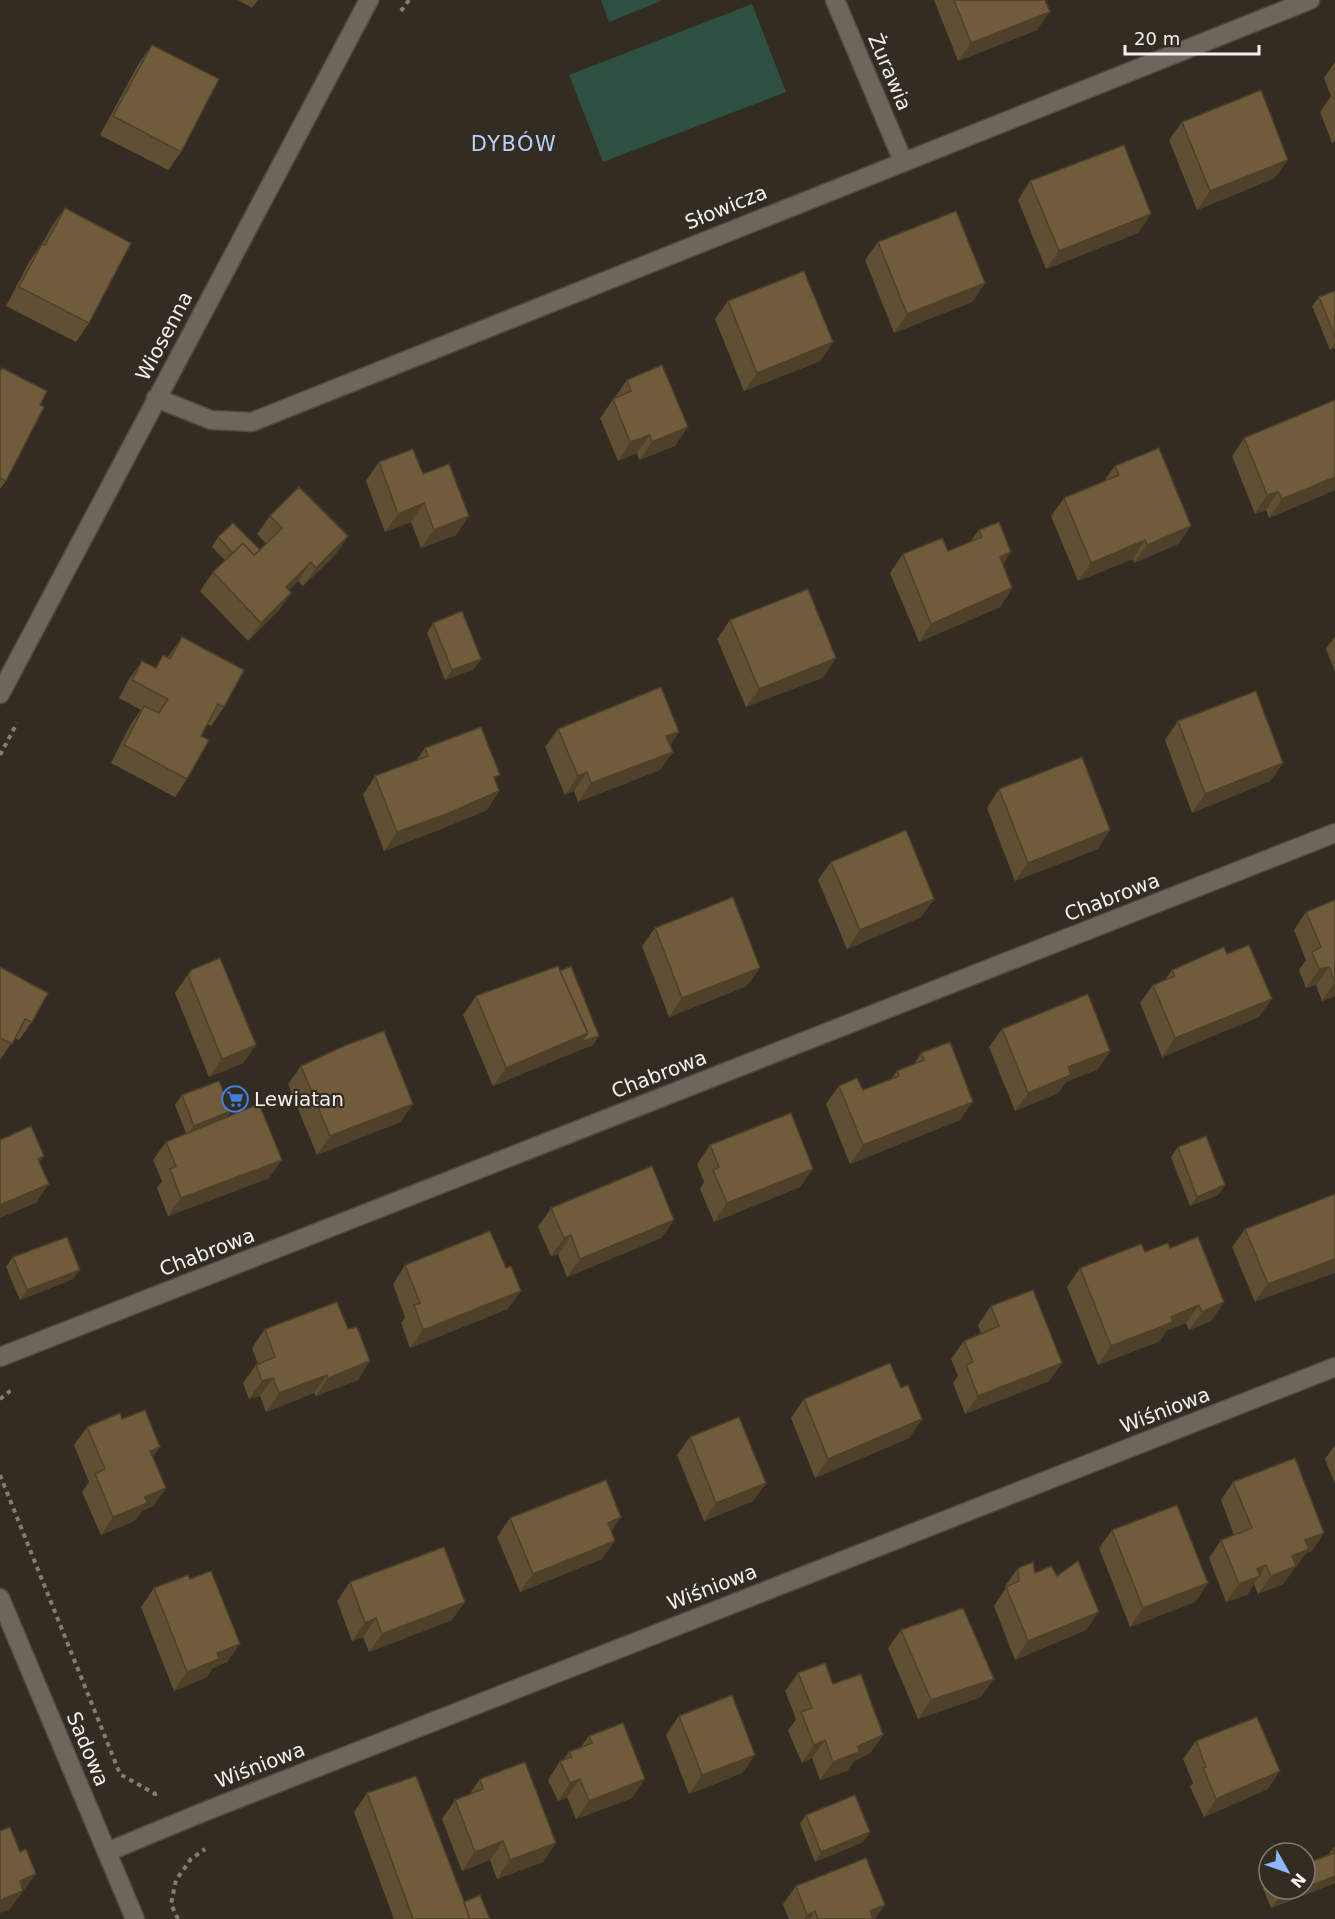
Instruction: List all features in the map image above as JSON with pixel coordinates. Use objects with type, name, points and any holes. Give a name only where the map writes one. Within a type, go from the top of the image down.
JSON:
[{"type":"street","name":"Wiosenna","points":[[0,694],[369,0]]},
{"type":"street","name":"Żurawia","points":[[835,0],[903,161]]},
{"type":"street","name":"Słowicza","points":[[156,398],[211,420],[252,422],[1310,0]]},
{"type":"street","name":"Chabrowa","points":[[0,1358],[1335,833]]},
{"type":"street","name":"Wiśniowa","points":[[107,1852],[1335,1367]]},
{"type":"street","name":"Sadowa","points":[[0,1598],[135,1919]]},
{"type":"path","points":[[0,1475],[120,1774],[155,1794],[167,1791]]},
{"type":"path","points":[[178,1919],[171,1904],[176,1880],[191,1859],[214,1842],[201,1813]]},
{"type":"green space","points":[[601,0],[663,0],[609,22]]},
{"type":"green space","points":[[752,4],[786,92],[603,162],[569,75]]},
{"type":"building","points":[[954,0],[1045,0],[1050,12],[971,43]]},
{"type":"building","points":[[152,45],[219,79],[181,152],[113,116]]},
{"type":"building","points":[[1261,90],[1288,160],[1210,191],[1182,122]]},
{"type":"building","points":[[1124,145],[1151,214],[1059,251],[1030,181]]},
{"type":"building","points":[[65,208],[131,243],[89,323],[19,287]]},
{"type":"building","points":[[956,211],[985,283],[907,314],[878,242]]},
{"type":"building","points":[[804,271],[833,342],[757,373],[728,301]]},
{"type":"building","points":[[1335,291],[1335,337],[1319,297]]},
{"type":"building","points":[[662,365],[688,427],[652,442],[650,435],[630,442],[613,399],[631,391],[627,380]]},
{"type":"building","points":[[2,368],[47,391],[40,405],[44,407],[6,481],[0,478],[0,371]]},
{"type":"building","points":[[1335,400],[1335,477],[1282,499],[1278,492],[1267,495],[1244,438]]},
{"type":"building","points":[[1159,448],[1191,526],[1147,545],[1145,540],[1091,563],[1064,498],[1119,475],[1115,466]]},
{"type":"building","points":[[413,449],[423,474],[449,464],[469,516],[434,530],[424,503],[398,514],[379,462]]},
{"type":"building","points":[[299,487],[348,536],[316,568],[311,562],[286,587],[291,593],[261,623],[213,572],[243,543],[254,555],[268,542],[282,528],[270,516]]},
{"type":"building","points":[[999,522],[1011,552],[1000,557],[1012,588],[931,624],[903,554],[942,538],[948,551],[982,537],[979,530]]},
{"type":"building","points":[[233,523],[260,550],[254,555],[243,543],[233,553],[218,537]]},
{"type":"building","points":[[808,589],[836,658],[759,689],[730,620]]},
{"type":"building","points":[[462,611],[481,659],[452,670],[433,623]]},
{"type":"building","points":[[182,637],[244,670],[224,707],[218,704],[201,736],[209,740],[187,779],[124,745],[144,706],[159,713],[168,699],[132,680],[142,661],[156,668],[163,655],[170,659]]},
{"type":"building","points":[[661,687],[679,732],[666,736],[673,752],[591,783],[587,772],[578,776],[558,729]]},
{"type":"building","points":[[1256,691],[1283,763],[1205,794],[1178,721]]},
{"type":"building","points":[[481,727],[500,775],[494,777],[499,791],[397,832],[375,776],[428,756],[425,748]]},
{"type":"building","points":[[1082,757],[1110,830],[1028,863],[999,789]]},
{"type":"building","points":[[906,830],[934,899],[860,930],[831,862]]},
{"type":"building","points":[[733,897],[760,968],[682,998],[655,928]]},
{"type":"building","points":[[1335,900],[1335,982],[1329,967],[1319,969],[1312,952],[1321,947],[1306,912]]},
{"type":"building","points":[[1249,945],[1272,999],[1175,1038],[1153,985],[1175,976],[1172,970],[1224,947],[1227,954]]},
{"type":"building","points":[[220,958],[256,1045],[222,1059],[188,975],[191,970]]},
{"type":"building","points":[[558,966],[588,1033],[506,1068],[476,996]]},
{"type":"building","points":[[571,966],[599,1036],[581,1042],[588,1033],[560,971]]},
{"type":"building","points":[[0,967],[48,993],[32,1022],[25,1019],[12,1044],[0,1038]]},
{"type":"building","points":[[1088,994],[1110,1051],[1068,1067],[1071,1075],[1028,1093],[1002,1029]]},
{"type":"building","points":[[384,1031],[413,1104],[330,1136],[301,1066]]},
{"type":"building","points":[[950,1042],[973,1102],[863,1145],[839,1086],[857,1078],[863,1090],[899,1076],[897,1071],[924,1060],[921,1053]]},
{"type":"building","points":[[219,1081],[231,1111],[194,1126],[182,1095]]},
{"type":"building","points":[[259,1104],[282,1160],[181,1198],[170,1169],[176,1166],[166,1142]]},
{"type":"building","points":[[791,1113],[813,1169],[727,1203],[713,1170],[719,1167],[710,1145]]},
{"type":"building","points":[[31,1126],[44,1156],[38,1159],[49,1184],[0,1205],[0,1140]]},
{"type":"building","points":[[1206,1136],[1225,1185],[1197,1197],[1178,1147]]},
{"type":"building","points":[[652,1166],[674,1220],[580,1259],[571,1235],[564,1238],[551,1208]]},
{"type":"building","points":[[1335,1194],[1335,1259],[1268,1284],[1245,1229]]},
{"type":"building","points":[[490,1231],[506,1268],[511,1266],[521,1291],[423,1330],[414,1305],[420,1303],[405,1265]]},
{"type":"building","points":[[67,1237],[80,1270],[27,1290],[13,1257]]},
{"type":"building","points":[[1198,1237],[1224,1302],[1202,1312],[1199,1305],[1171,1317],[1173,1322],[1111,1346],[1080,1268],[1141,1244],[1145,1252],[1168,1243],[1170,1248]]},
{"type":"building","points":[[1033,1290],[1062,1363],[978,1396],[966,1365],[973,1362],[964,1341],[999,1326],[991,1306]]},
{"type":"building","points":[[337,1302],[348,1329],[357,1327],[370,1361],[328,1378],[327,1375],[279,1393],[273,1378],[262,1381],[256,1365],[275,1357],[265,1329]]},
{"type":"building","points":[[890,1363],[901,1388],[908,1385],[922,1419],[828,1459],[804,1399]]},
{"type":"building","points":[[145,1410],[160,1447],[150,1451],[166,1488],[145,1497],[147,1503],[113,1517],[95,1474],[105,1469],[87,1427],[120,1413],[122,1419]]},
{"type":"building","points":[[739,1417],[766,1483],[716,1503],[690,1437]]},
{"type":"building","points":[[1295,1458],[1324,1533],[1305,1540],[1309,1549],[1292,1556],[1296,1566],[1271,1576],[1266,1565],[1257,1569],[1260,1576],[1239,1584],[1221,1540],[1252,1528],[1233,1482]]},
{"type":"building","points":[[606,1480],[621,1517],[608,1523],[615,1541],[533,1574],[510,1518]]},
{"type":"building","points":[[1177,1505],[1208,1583],[1143,1608],[1112,1530]]},
{"type":"building","points":[[444,1547],[465,1602],[382,1634],[376,1618],[365,1623],[350,1582]]},
{"type":"building","points":[[1078,1561],[1099,1612],[1028,1641],[1006,1587],[1019,1581],[1018,1568],[1033,1562],[1035,1573],[1051,1566],[1057,1576]]},
{"type":"building","points":[[211,1571],[240,1644],[217,1653],[219,1659],[187,1672],[154,1588],[188,1575],[190,1579]]},
{"type":"building","points":[[963,1608],[994,1679],[931,1700],[901,1630]]},
{"type":"building","points":[[825,1663],[833,1684],[861,1674],[883,1735],[858,1746],[859,1752],[833,1762],[825,1740],[814,1745],[801,1712],[812,1708],[798,1673]]},
{"type":"building","points":[[732,1695],[755,1755],[702,1775],[679,1716]]},
{"type":"building","points":[[1257,1717],[1280,1771],[1216,1799],[1203,1768],[1206,1767],[1196,1741]]},
{"type":"building","points":[[623,1723],[645,1779],[589,1801],[580,1779],[570,1783],[560,1761],[572,1757],[569,1752],[592,1743],[589,1736]]},
{"type":"building","points":[[525,1762],[556,1843],[510,1860],[503,1841],[475,1852],[455,1800],[483,1789],[480,1779]]},
{"type":"building","points":[[416,1776],[470,1919],[413,1919],[367,1793]]},
{"type":"building","points":[[855,1795],[870,1832],[821,1852],[806,1815]]},
{"type":"building","points":[[10,1827],[20,1852],[26,1849],[36,1874],[20,1881],[23,1891],[0,1900],[0,1831]]},
{"type":"building","points":[[1335,1847],[1335,1876],[1317,1883],[1317,1859],[1334,1853],[1333,1848]]},
{"type":"building","points":[[866,1858],[885,1905],[870,1911],[873,1919],[818,1919],[815,1911],[807,1915],[796,1886]]},
{"type":"building","points":[[480,1895],[490,1919],[470,1919],[464,1902]]},
{"type":"place","name":"Lewiatan","points":[[235,1099]]},
{"type":"district","name":"DYBÓW","points":[[514,144]]}]
